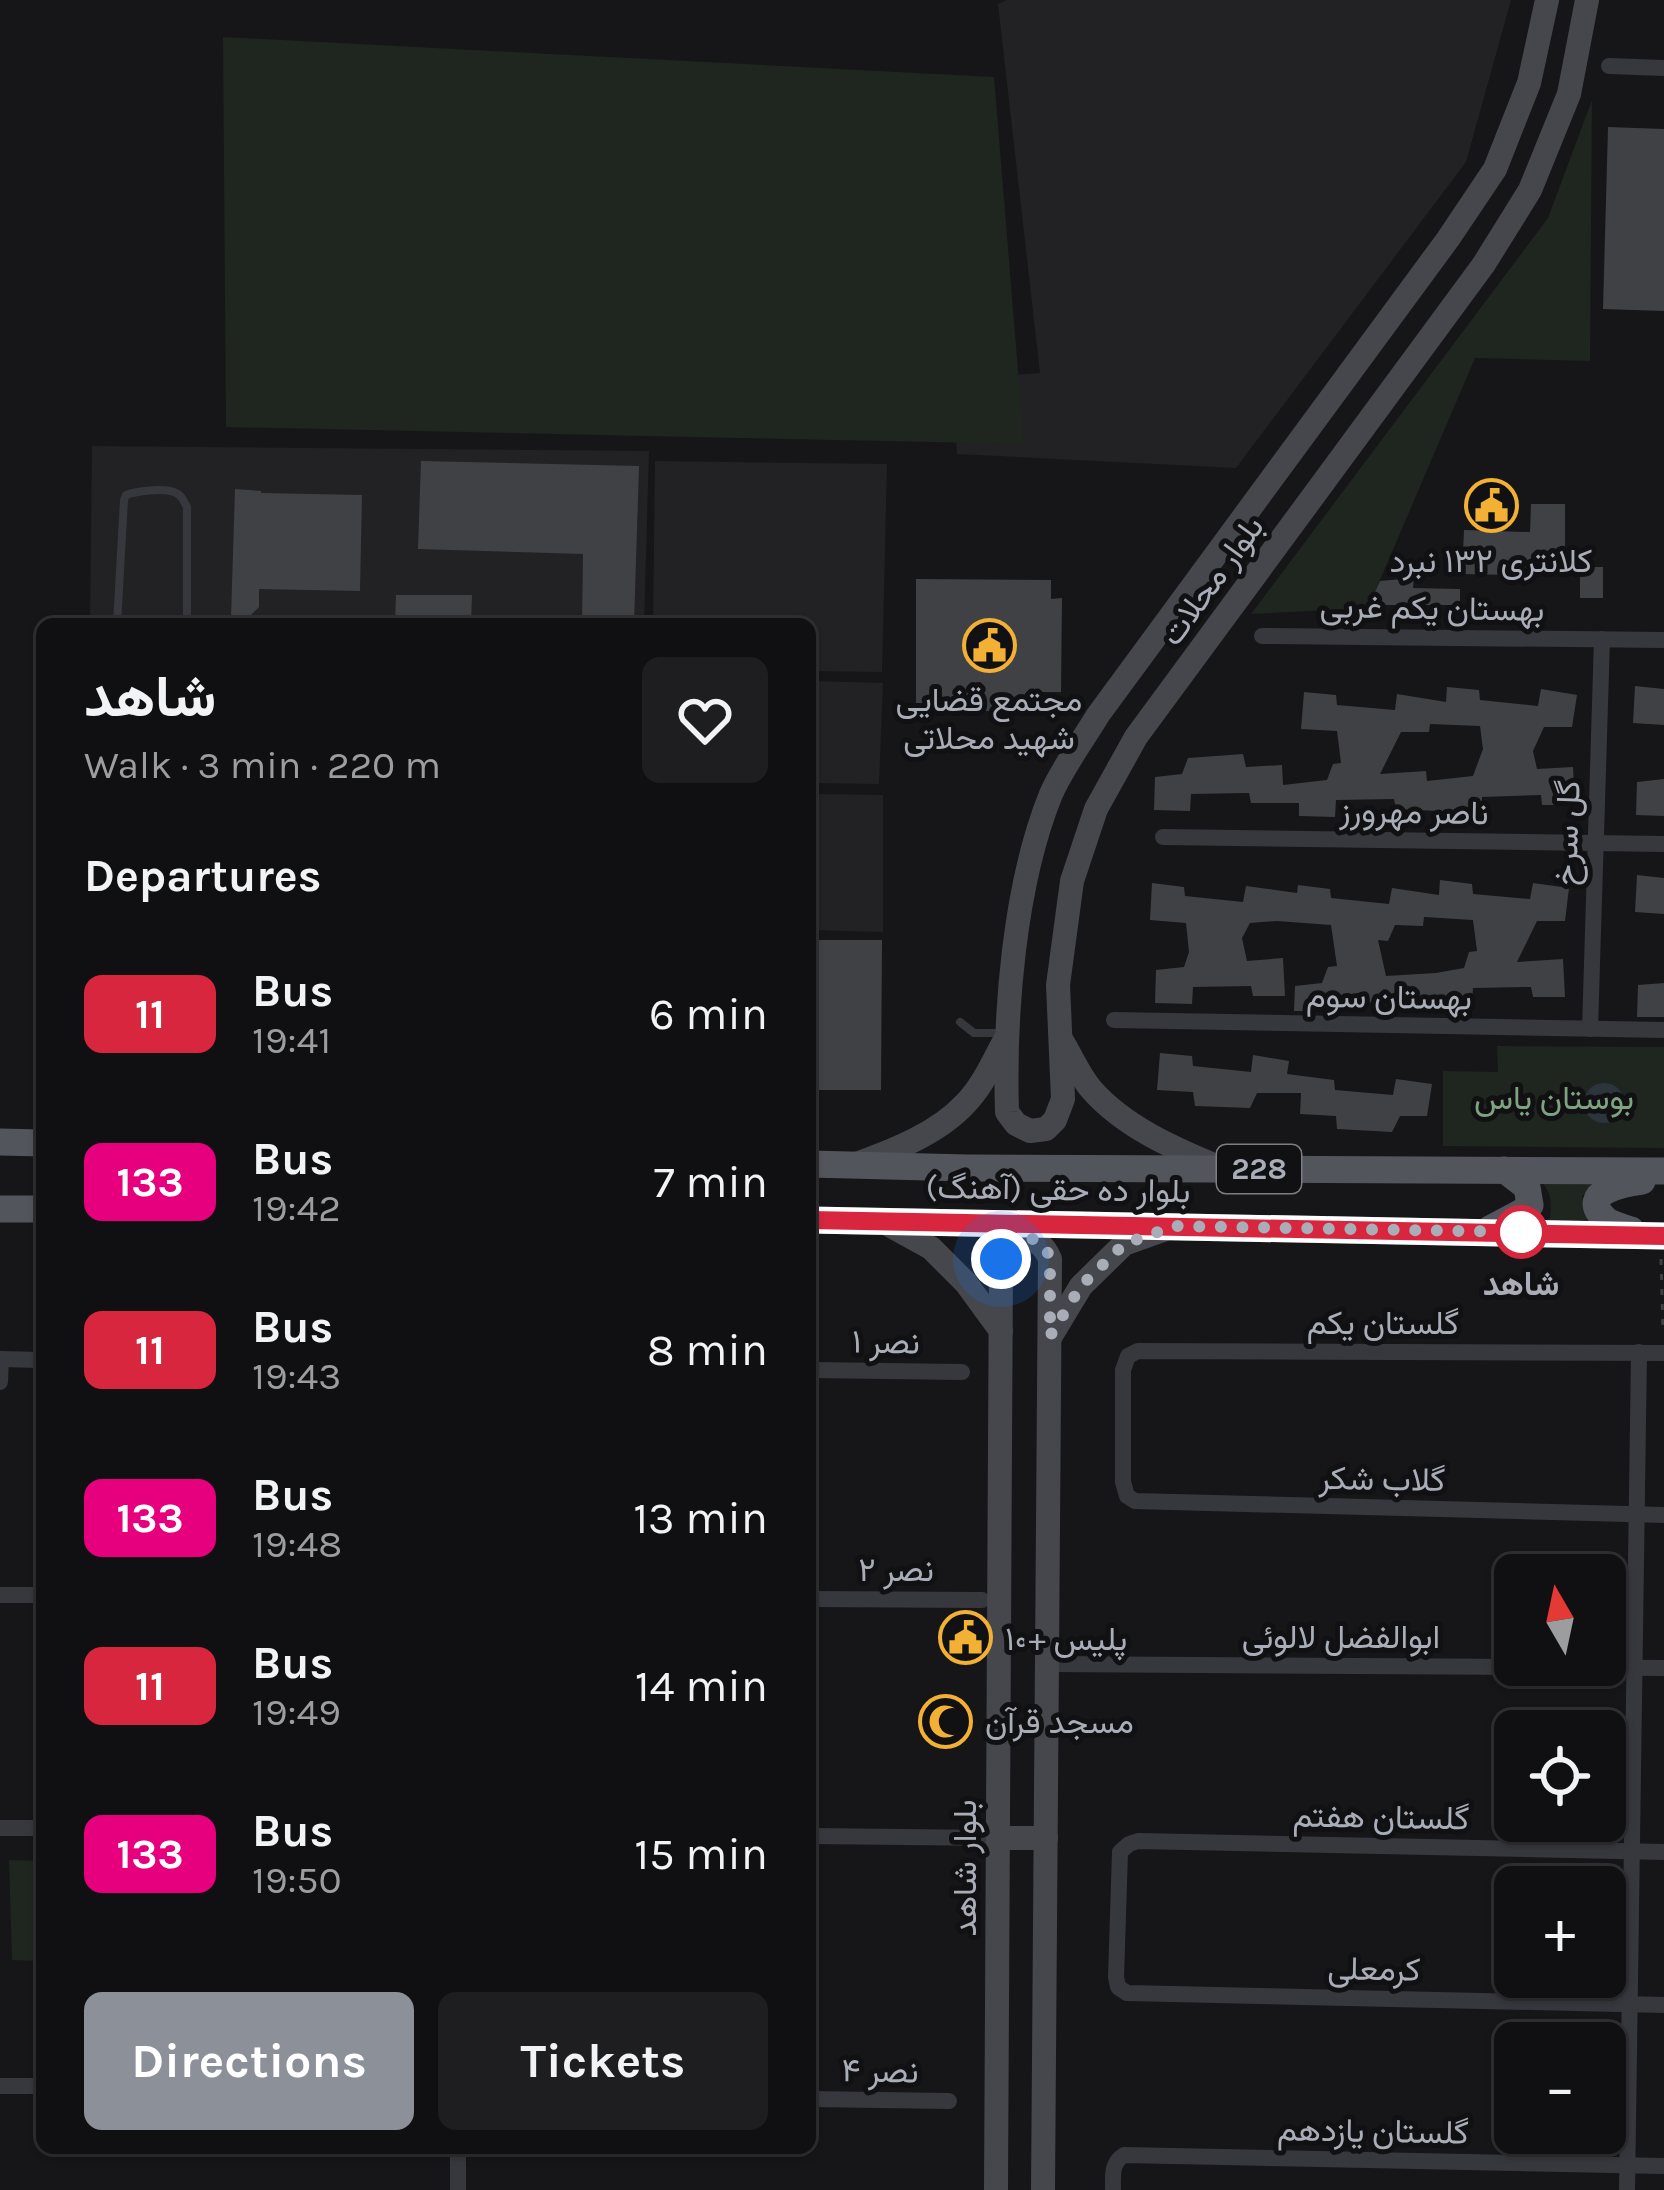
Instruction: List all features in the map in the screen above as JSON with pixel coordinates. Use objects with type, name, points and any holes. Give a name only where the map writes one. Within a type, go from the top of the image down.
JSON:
[{"type":"main road","name":"بلوار محلات","points":[[1547,0],[1529,83],[1495,169],[1098,715],[1052,792],[1026,873],[1013,959],[1007,1112],[1030,1131],[1046,1129],[1063,1099],[1058,985],[1072,881],[1096,809],[1136,737],[1484,264],[1529,190],[1569,94],[1587,0]]},
{"type":"main road","name":"بلوار محلات","points":[[854,1165],[908,1144],[964,1106],[1010,1033]]},
{"type":"main road","points":[[1058,1034],[1090,1088],[1130,1122],[1171,1147],[1223,1169]]},
{"type":"main road","points":[[0,1142],[36,1143]]},
{"type":"main road","name":"بلوار ده حقی (آهنگ)","points":[[816,1164],[1664,1175]]},
{"type":"main road","points":[[1486,1231],[1530,1205],[1527,1187],[1504,1170]]},
{"type":"main road","points":[[1658,1236],[1605,1220],[1598,1200],[1616,1184],[1664,1175]]},
{"type":"main road","points":[[0,1208],[36,1209]]},
{"type":"main road","name":"بلوار ده حقی (آهنگ)","points":[[816,1220],[1658,1236]]},
{"type":"main road","points":[[882,1221],[931,1247],[966,1283],[1001,1331]]},
{"type":"main road","points":[[1043,2190],[1050,1336],[1081,1286],[1124,1244],[1175,1226]]},
{"type":"main road","name":"بلوار شاهد","points":[[996,2190],[1001,1259],[1004,1246],[1014,1239],[1037,1240],[1046,1248],[1050,1336]]},
{"type":"main road","points":[[998,1838],[1046,1838]]},
{"type":"street","points":[[1609,67],[1664,68]]},
{"type":"street","name":"بهستان یکم غربی","points":[[1262,635],[1664,640]]},
{"type":"street","name":"گل سرخ","points":[[1590,1030],[1602,638]]},
{"type":"street","name":"ناصر مهرورز","points":[[1163,837],[1664,844]]},
{"type":"street","name":"بهستان سوم","points":[[1114,1021],[1664,1030]]},
{"type":"street","name":"گلستان یکم","points":[[1126,1496],[1123,1370],[1128,1356],[1138,1351],[1664,1353]]},
{"type":"street","points":[[1627,2190],[1639,1352]]},
{"type":"street","points":[[0,1382],[0,1359],[36,1360]]},
{"type":"street","name":"نصر ۱","points":[[816,1370],[962,1372]]},
{"type":"street","name":"گلاب شکر","points":[[1126,1496],[1135,1502],[1664,1515]]},
{"type":"street","points":[[0,1594],[36,1595]]},
{"type":"street","name":"نصر ۲","points":[[816,1599],[982,1600]]},
{"type":"street","name":"ابوالفضل لالوئی","points":[[1047,1664],[1664,1668]]},
{"type":"street","points":[[0,1828],[36,1828]]},
{"type":"street","points":[[816,1836],[998,1838]]},
{"type":"street","name":"گلستان هفتم","points":[[1118,1987],[1120,1852],[1138,1841],[1664,1852]]},
{"type":"street","name":"کرمعلی","points":[[1118,1987],[1127,1993],[1664,2005]]},
{"type":"street","points":[[0,2086],[36,2086]]},
{"type":"street","name":"نصر ۴","points":[[816,2099],[950,2101]]},
{"type":"street","points":[[458,2154],[458,2190]]},
{"type":"street","name":"گلستان یازدهم","points":[[1112,2190],[1114,2168],[1124,2155],[1664,2166]]},
{"type":"lane","points":[[117,618],[124,500],[132,492],[173,492],[187,507],[187,618]]},
{"type":"lane","points":[[960,1022],[974,1033],[1010,1033]]},
{"type":"path","points":[[1658,1236],[1664,1353]]},
{"type":"shaded area","points":[[1007,0],[1511,0],[1466,162],[1236,468],[957,454],[953,379],[1040,373],[998,4]]},
{"type":"shaded area","points":[[92,446],[649,451],[644,618],[90,618]]},
{"type":"shaded area","points":[[655,461],[887,464],[882,672],[816,671],[816,618],[653,618]]},
{"type":"shaded area","points":[[816,681],[883,683],[879,784],[816,783]]},
{"type":"shaded area","points":[[816,794],[883,795],[883,932],[816,930]]},
{"type":"shaded area","points":[[1604,1083],[1618,1089],[1624,1103],[1618,1117],[1604,1123],[1590,1117],[1584,1103],[1590,1089]]},
{"type":"green space","points":[[223,37],[994,77],[1024,444],[226,427]]},
{"type":"green space","points":[[1592,100],[1590,361],[1475,358],[1368,608],[1251,614],[1548,218]]},
{"type":"green space","name":"بوستان یاس","points":[[1497,1046],[1664,1047],[1664,1148],[1443,1146],[1443,1071],[1498,1072]]},
{"type":"green space","points":[[1540,1179],[1600,1180],[1582,1196],[1594,1224],[1537,1224],[1550,1218],[1551,1212],[1549,1193]]},
{"type":"green space","points":[[9,1860],[36,1861],[36,1961],[12,1960]]},
{"type":"building","points":[[1608,127],[1664,129],[1664,311],[1603,309]]},
{"type":"building","points":[[421,461],[639,466],[634,618],[582,618],[583,554],[418,549]]},
{"type":"building","points":[[235,489],[362,495],[360,591],[259,589],[259,607],[248,618],[231,618]]},
{"type":"building","points":[[1531,504],[1565,504],[1565,576],[1462,574],[1464,530],[1530,532]]},
{"type":"building","points":[[1580,567],[1603,567],[1603,598],[1580,598]]},
{"type":"building","points":[[1414,578],[1413,588],[1460,589],[1460,605],[1369,605],[1380,581]]},
{"type":"building","name":"مجتمع قضایی شهید محلاتی","points":[[916,579],[1051,580],[1051,599],[1062,598],[1061,692],[1043,692],[1043,711],[916,711]]},
{"type":"building","points":[[396,595],[472,595],[471,618],[395,618]]},
{"type":"building","points":[[1635,686],[1664,689],[1664,725],[1633,723]]},
{"type":"building","points":[[1447,687],[1479,690],[1480,700],[1538,706],[1541,689],[1577,695],[1572,727],[1544,727],[1533,751],[1537,769],[1573,767],[1575,805],[1542,805],[1541,795],[1482,797],[1482,813],[1396,809],[1394,799],[1336,800],[1335,817],[1299,816],[1299,803],[1251,803],[1249,793],[1191,794],[1190,811],[1154,810],[1155,777],[1182,774],[1188,758],[1243,754],[1246,767],[1282,765],[1283,785],[1327,780],[1333,764],[1341,763],[1337,731],[1301,729],[1304,692],[1336,695],[1337,705],[1395,710],[1397,694],[1446,702]],"holes":[[[1430,724],[1480,726],[1483,749],[1473,776],[1427,781],[1426,771],[1380,774],[1401,732],[1429,732]]]},
{"type":"building","points":[[1664,779],[1664,816],[1636,815],[1637,782]]},
{"type":"building","points":[[1637,875],[1664,878],[1664,914],[1635,912]]},
{"type":"building","points":[[1440,880],[1472,884],[1473,894],[1530,899],[1533,883],[1569,888],[1565,921],[1537,921],[1517,962],[1563,959],[1565,997],[1533,997],[1531,987],[1473,988],[1472,1005],[1423,1003],[1423,1012],[1391,1012],[1389,1002],[1331,1003],[1331,1011],[1294,1011],[1295,986],[1322,983],[1328,967],[1337,966],[1331,925],[1277,921],[1250,923],[1242,938],[1247,961],[1283,958],[1285,996],[1253,996],[1251,986],[1193,987],[1192,1004],[1155,1003],[1156,970],[1184,967],[1189,952],[1186,923],[1150,920],[1152,883],[1184,887],[1185,896],[1243,902],[1246,886],[1297,893],[1298,885],[1330,889],[1331,898],[1389,904],[1392,888],[1439,895]],"holes":[[[1424,917],[1473,920],[1477,951],[1469,952],[1464,968],[1386,976],[1378,940],[1388,941],[1395,925],[1423,926]]]},
{"type":"building","points":[[816,940],[882,940],[881,1090],[816,1090]]},
{"type":"building","points":[[1664,983],[1664,1017],[1637,1017],[1638,985]]},
{"type":"building","points":[[1160,1053],[1192,1056],[1193,1066],[1251,1072],[1253,1055],[1289,1061],[1287,1074],[1334,1080],[1335,1090],[1393,1095],[1396,1079],[1432,1084],[1427,1116],[1400,1116],[1392,1132],[1337,1129],[1336,1116],[1300,1114],[1301,1093],[1257,1093],[1250,1108],[1195,1106],[1193,1092],[1157,1090]]},
{"type":"bus line","name":"11","points":[[816,1220],[1664,1236]]},
{"type":"place","name":"کلانتری ۱۳۲ نبرد","points":[[1491,506]]},
{"type":"place","name":"مجتمع قضایی شهید محلاتی","points":[[989,645]]},
{"type":"place","name":"شاهد","points":[[1521,1232]]},
{"type":"place","name":"پلیس +۱۰","points":[[966,1638]]},
{"type":"place","name":"مسجد قرآن","points":[[946,1721]]},
{"type":"route","points":[[1001,1259],[1004,1246],[1014,1239],[1037,1240],[1046,1248],[1050,1336],[1081,1286],[1124,1244],[1175,1226],[1521,1232]]}]
